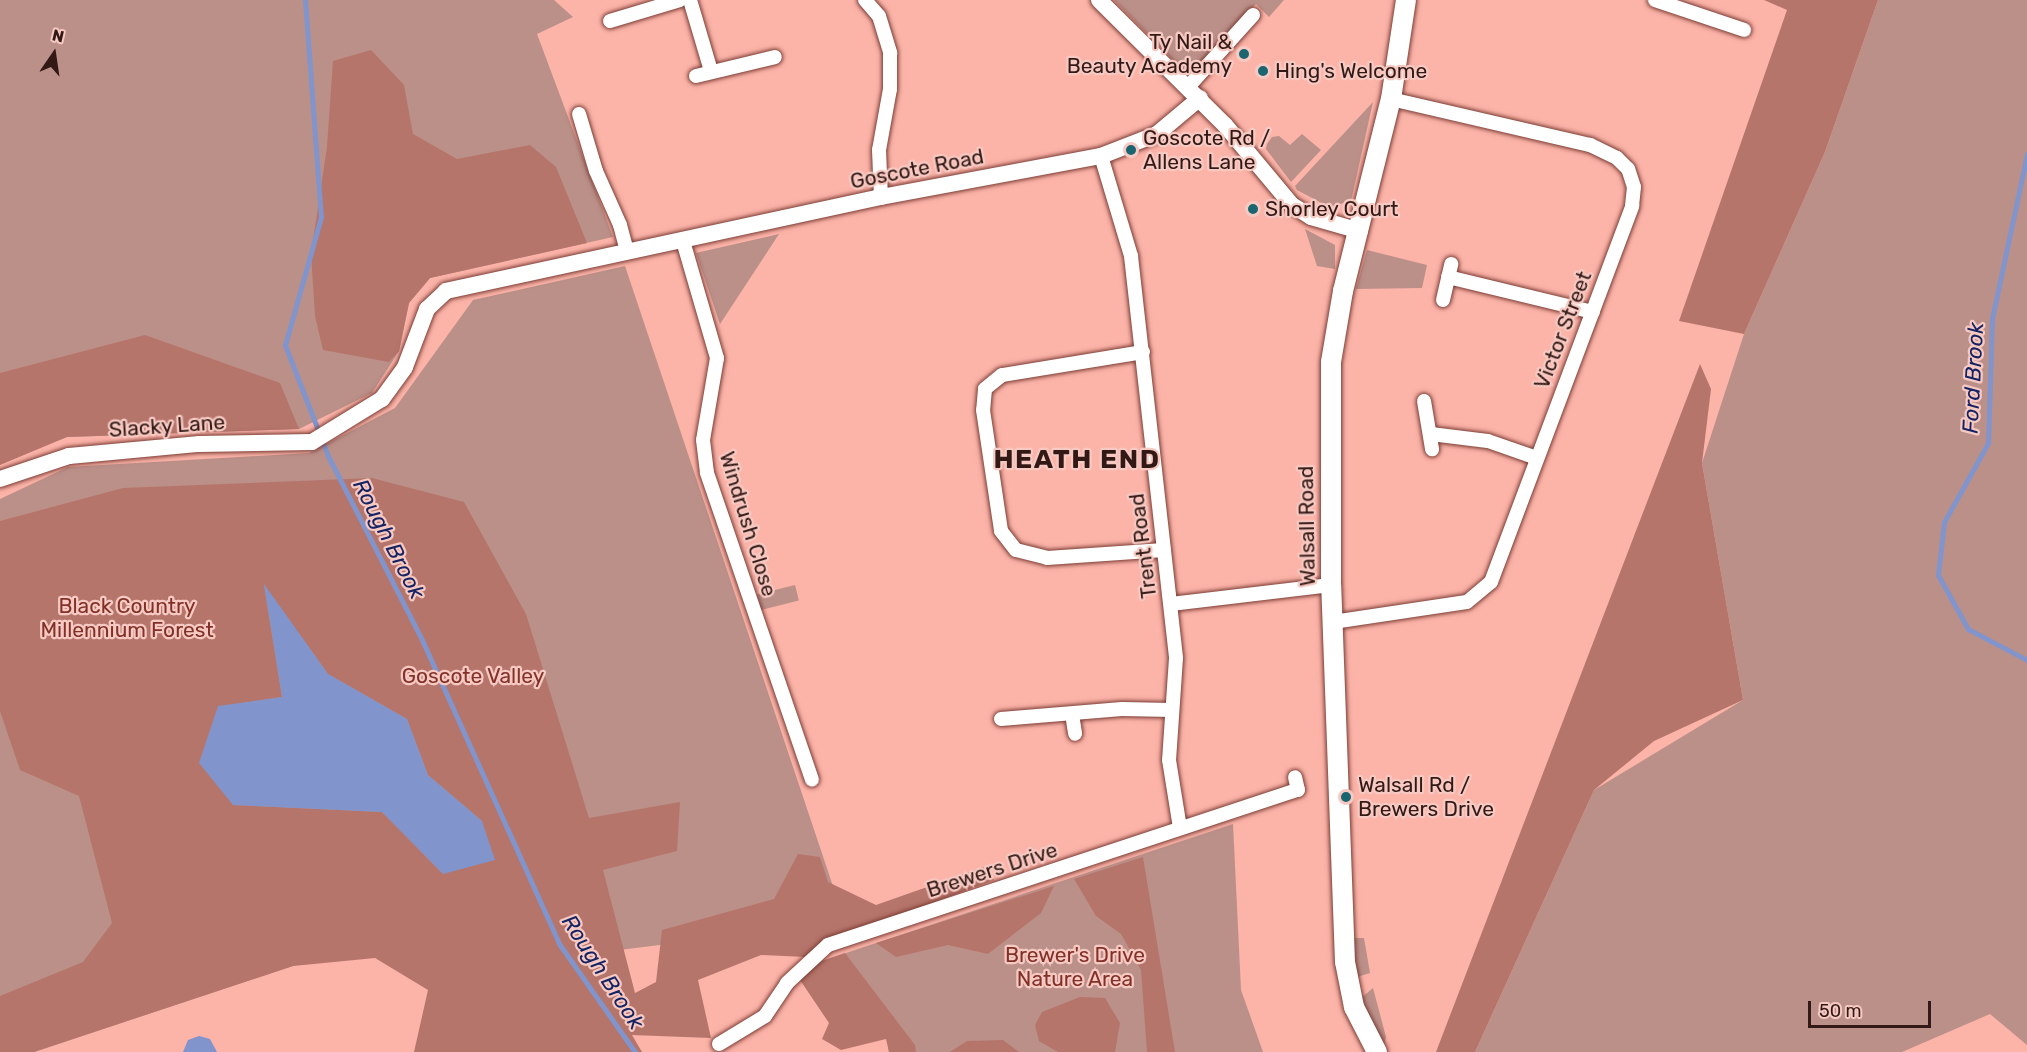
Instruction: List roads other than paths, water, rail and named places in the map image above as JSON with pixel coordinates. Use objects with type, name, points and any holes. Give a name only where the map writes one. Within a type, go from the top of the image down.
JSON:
[{"type":"main road","name":"Walsall Road","points":[[1377,1052],[1353,1008],[1345,962],[1331,585],[1330,362],[1343,291],[1360,231],[1391,99],[1406,0]]},
{"type":"street","points":[[610,21],[628,7],[680,0]]},
{"type":"street","points":[[690,0],[711,71]]},
{"type":"street","points":[[865,0],[879,16],[890,52],[890,89],[879,150],[882,197]]},
{"type":"street","points":[[1099,0],[1194,93],[1292,205],[1311,217],[1360,231]]},
{"type":"street","points":[[1655,0],[1744,30]]},
{"type":"street","points":[[1688,27],[1693,13]]},
{"type":"street","points":[[1194,93],[1253,15]]},
{"type":"street","points":[[696,76],[775,57]]},
{"type":"street","name":"Goscote Road","points":[[338,427],[382,399],[405,367],[427,309],[446,291],[882,197],[1101,156],[1157,134],[1181,118],[1194,93]]},
{"type":"street","name":"Victor Street","points":[[1333,622],[1467,602],[1491,582],[1632,206],[1634,187],[1628,169],[1617,158],[1590,146],[1391,99]]},
{"type":"street","points":[[579,114],[596,171],[620,225],[627,252]]},
{"type":"street","name":"Trent Road","points":[[1101,156],[1131,256],[1143,352],[1176,658],[1169,759],[1180,828]]},
{"type":"street","name":"Windrush Close","points":[[683,241],[717,358],[703,430],[707,473],[812,780]]},
{"type":"street","points":[[1443,300],[1449,271],[1593,312]]},
{"type":"street","points":[[1143,352],[1002,375],[985,388],[983,410],[1002,531],[1016,550],[1047,558],[1164,550]]},
{"type":"street","points":[[1424,401],[1432,449]]},
{"type":"street","name":"Slacky Lane","points":[[0,479],[69,456],[199,444],[312,442],[338,427]]},
{"type":"street","points":[[1431,434],[1488,441],[1537,458]]},
{"type":"street","points":[[1171,603],[1331,585]]},
{"type":"street","points":[[1001,719],[1172,710]]},
{"type":"street","points":[[1072,714],[1076,734]]},
{"type":"street","name":"Brewers Drive","points":[[719,1044],[765,1016],[787,983],[828,945],[1298,790],[1294,777]]},
{"type":"water","points":[[264,584],[328,674],[407,719],[428,775],[482,821],[495,860],[443,874],[382,812],[233,805],[199,763],[218,706],[282,697]]},
{"type":"water","points":[[199,1036],[210,1039],[217,1052],[183,1052],[188,1040]]},
{"type":"waterway","name":"Rough Brook","points":[[305,0],[321,217],[285,345],[328,456],[423,642],[560,945],[635,1052]]},
{"type":"waterway","name":"Ford Brook","points":[[2027,154],[1992,318],[1988,443],[1944,522],[1938,575],[1968,629],[2027,660]]},
{"type":"place","name":"Ty Nail & Beauty Academy","points":[[1244,54]]},
{"type":"place","name":"Hing's Welcome","points":[[1263,71]]},
{"type":"place","name":"Goscote Rd / Allens Lane","points":[[1131,150]]},
{"type":"place","name":"Shorley Court","points":[[1253,209]]},
{"type":"place","name":"Walsall Rd / Brewers Drive","points":[[1346,797]]},
{"type":"district","name":"HEATH END","points":[[1077,460]]},
{"type":"park label","name":"Black Country Millennium Forest","points":[[127,618]]},
{"type":"park label","name":"Goscote Valley","points":[[473,676]]},
{"type":"park label","name":"Brewer's Drive Nature Area","points":[[1075,967]]}]
